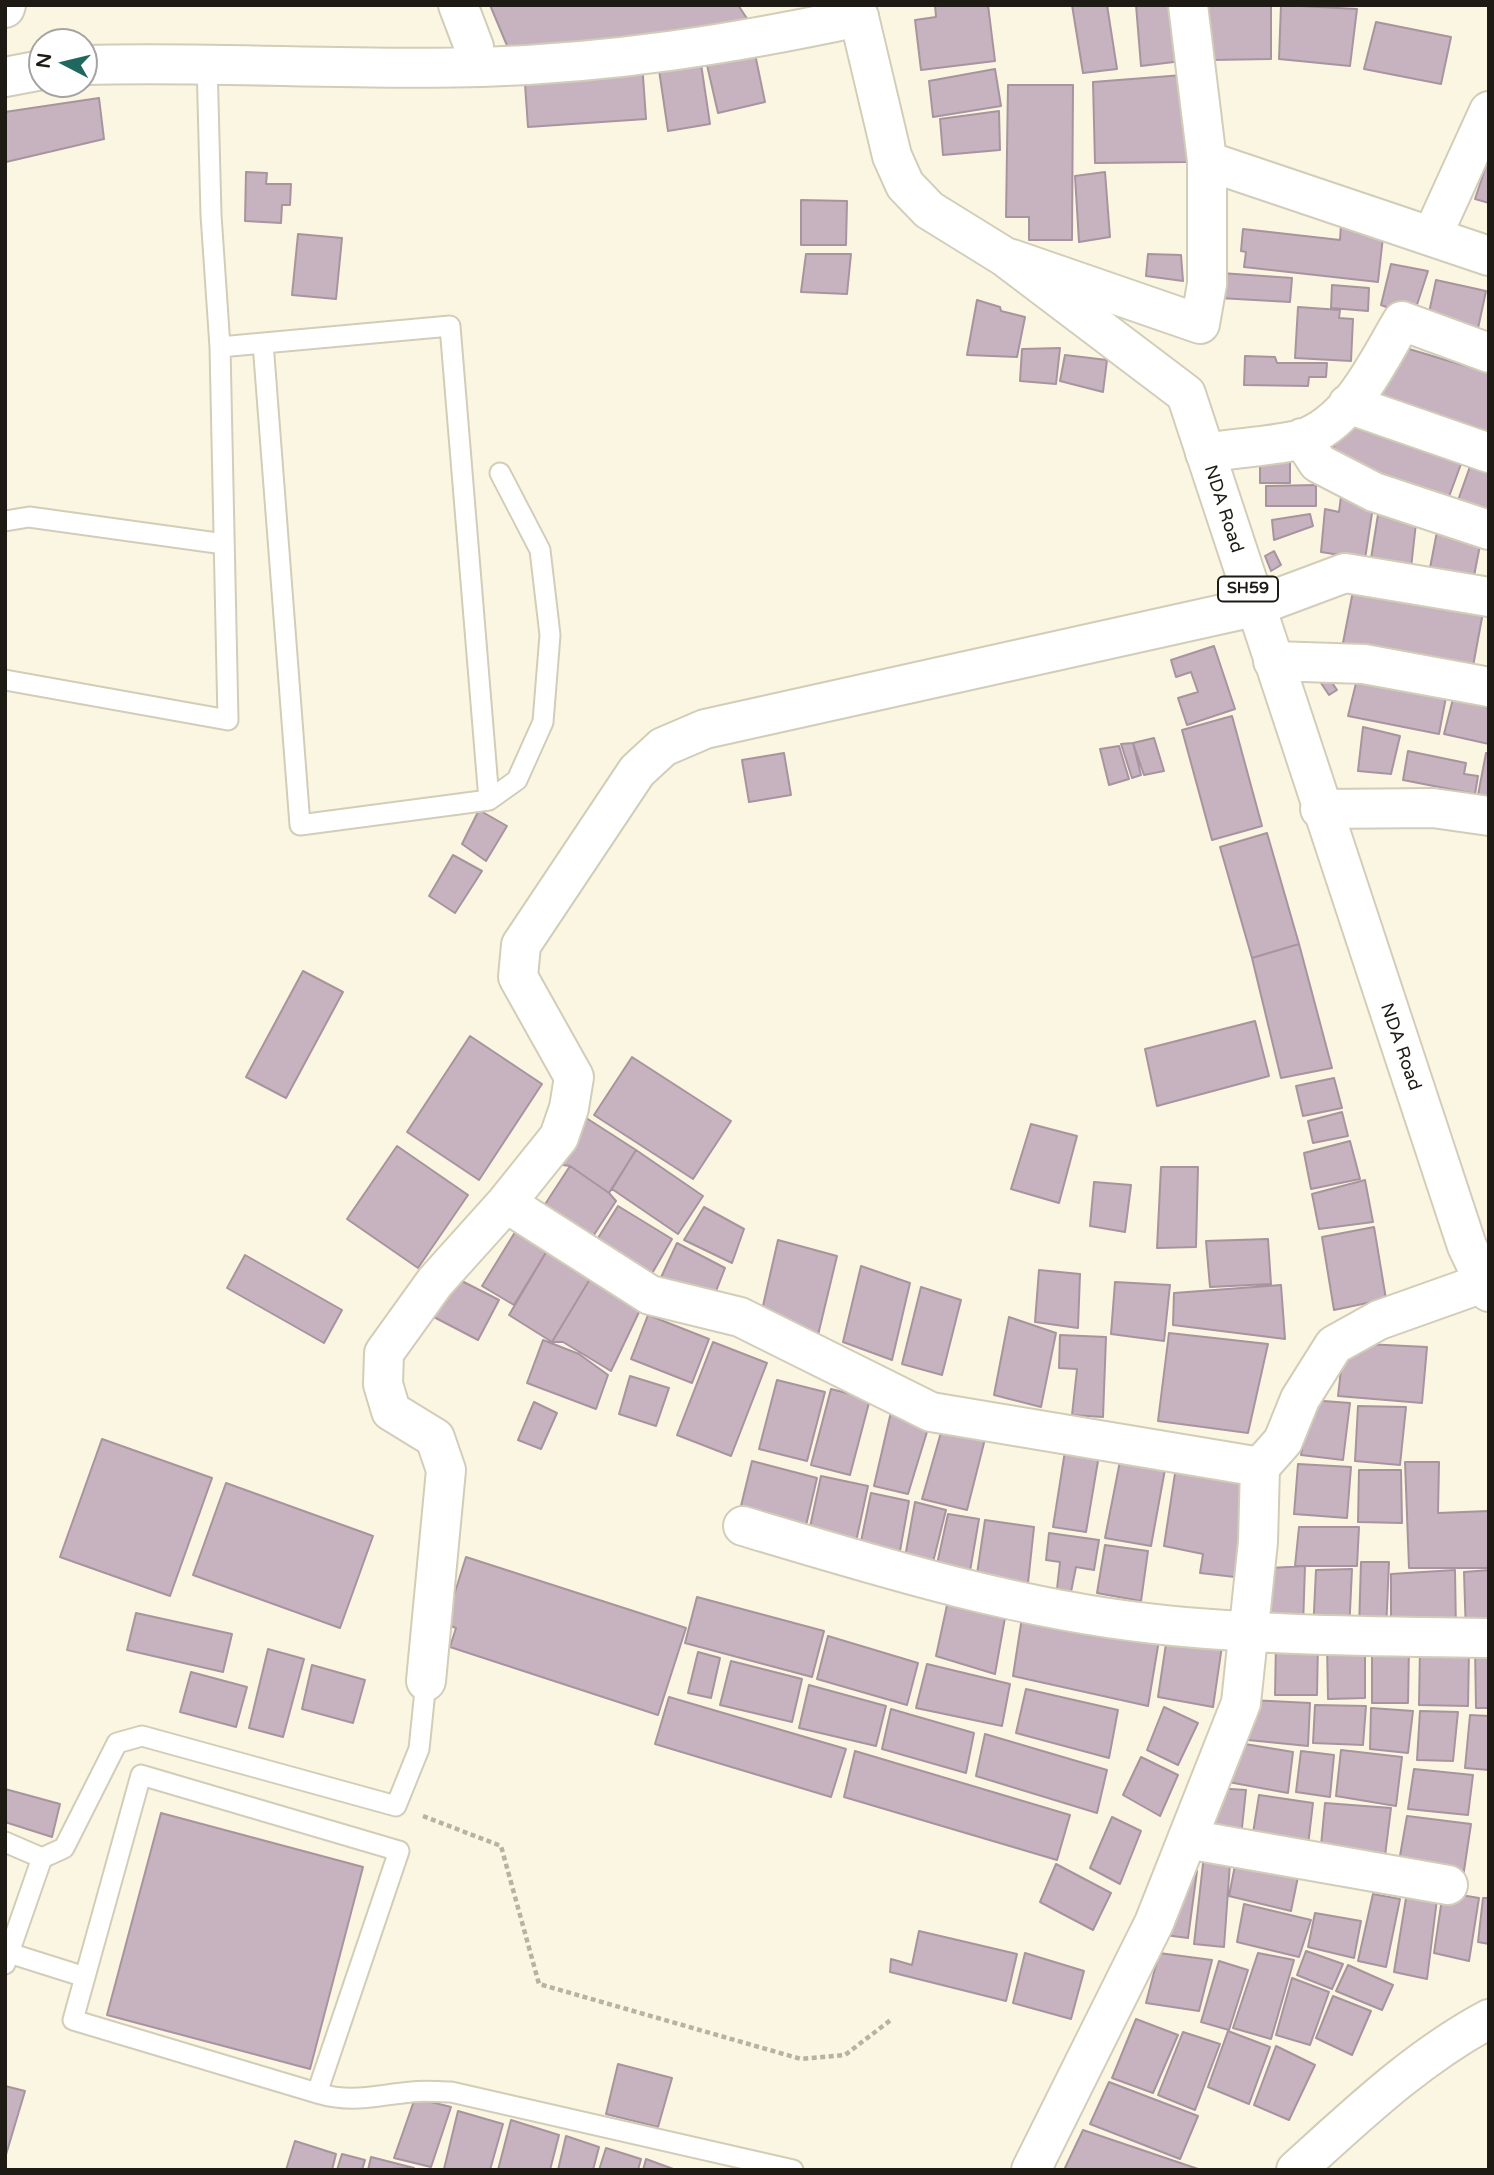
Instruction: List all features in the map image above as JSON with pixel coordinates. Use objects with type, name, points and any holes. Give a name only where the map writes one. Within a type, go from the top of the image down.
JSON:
[{"type":"street","points":[[458,5],[474,47]]},
{"type":"street","points":[[1005,257],[1200,324],[1207,284],[1207,161],[1188,5]]},
{"type":"street","points":[[98,65],[207,62],[305,67],[478,67],[594,61],[745,42],[856,11]]},
{"type":"street","name":"NDA Road","points":[[856,11],[892,156],[905,185],[929,209],[1005,257],[1186,394],[1320,809],[1467,1246],[1486,1287]]},
{"type":"street","points":[[5,77],[28,73]]},
{"type":"street","points":[[1432,236],[1489,111]]},
{"type":"street","points":[[1207,161],[1489,256]]},
{"type":"street","points":[[1205,453],[1302,439],[1336,419],[1362,388],[1402,321],[1489,353]]},
{"type":"street","points":[[1348,404],[1489,453]]},
{"type":"street","points":[[1302,439],[1318,463],[1374,492],[1489,530]]},
{"type":"street","points":[[426,1681],[446,1470],[435,1438],[391,1411],[383,1384],[384,1353],[435,1282],[506,1203],[559,1137],[569,1108],[574,1077],[518,977],[521,945],[637,771],[663,747],[705,729],[1254,607],[1345,573],[1489,597]]},
{"type":"street","points":[[1273,661],[1364,664],[1489,687]]},
{"type":"street","points":[[1320,809],[1433,808],[1489,816]]},
{"type":"street","points":[[506,1203],[650,1295],[740,1317],[931,1412],[1260,1467]]},
{"type":"street","points":[[1031,2170],[1154,1923],[1241,1703],[1258,1542],[1260,1467],[1283,1441],[1300,1399],[1334,1345],[1379,1320],[1486,1287]]},
{"type":"street","points":[[743,1526],[915,1576],[1036,1604],[1154,1624],[1345,1636],[1489,1638]]},
{"type":"street","points":[[1187,1839],[1447,1885]]},
{"type":"street","points":[[1296,2170],[1401,2076],[1489,2019]]},
{"type":"lane","points":[[5,680],[228,720],[220,347],[211,215],[207,62]]},
{"type":"lane","points":[[220,347],[450,326],[489,800]]},
{"type":"lane","points":[[263,343],[300,825],[489,800],[517,780],[543,722],[550,635],[540,550],[500,473]]},
{"type":"lane","points":[[5,521],[29,517],[224,544]]},
{"type":"lane","points":[[85,1977],[7,1958],[42,1858],[64,1848],[117,1743],[142,1735],[396,1806],[419,1749],[426,1681]]},
{"type":"lane","points":[[317,2094],[399,1851],[141,1775],[73,2020],[317,2094],[333,2098],[368,2100],[412,2091],[451,2092],[793,2170]]},
{"type":"lane","points":[[5,1842],[42,1858]]},
{"type":"path","points":[[396,1806],[501,1846],[540,1984],[800,2059],[845,2055],[892,2020]]},
{"type":"building","points":[[490,5],[738,5],[748,20],[607,50],[511,55]]},
{"type":"building","points":[[935,5],[988,5],[995,61],[921,70],[915,20],[936,17]]},
{"type":"building","points":[[1072,5],[1107,5],[1117,69],[1083,73]]},
{"type":"building","points":[[1136,5],[1178,5],[1182,61],[1141,66]]},
{"type":"building","points":[[1207,5],[1271,5],[1271,59],[1211,60]]},
{"type":"building","points":[[1281,5],[1357,9],[1350,66],[1279,59]]},
{"type":"building","points":[[1376,22],[1451,37],[1441,84],[1364,69]]},
{"type":"building","points":[[755,54],[765,102],[718,113],[707,65]]},
{"type":"building","points":[[642,62],[646,119],[528,127],[524,70]]},
{"type":"building","points":[[701,64],[710,124],[668,131],[659,70]]},
{"type":"building","points":[[995,69],[1001,106],[933,117],[929,81]]},
{"type":"building","points":[[1183,75],[1187,162],[1095,163],[1093,82]]},
{"type":"building","points":[[1008,85],[1073,85],[1072,240],[1029,240],[1029,217],[1006,217]]},
{"type":"building","points":[[99,98],[104,139],[6,162],[5,112]]},
{"type":"building","points":[[999,111],[1000,150],[943,155],[940,119]]},
{"type":"building","points":[[1489,157],[1489,203],[1475,199]]},
{"type":"building","points":[[246,172],[267,173],[266,184],[291,184],[290,205],[282,205],[281,223],[245,221]]},
{"type":"building","points":[[1105,172],[1110,237],[1079,242],[1075,176]]},
{"type":"building","points":[[801,200],[847,201],[846,245],[801,245]]},
{"type":"building","points":[[1341,224],[1358,226],[1357,233],[1383,237],[1378,282],[1244,267],[1246,252],[1241,251],[1243,229],[1340,240]]},
{"type":"building","points":[[298,234],[342,238],[336,299],[292,295]]},
{"type":"building","points":[[806,254],[851,254],[847,294],[801,292]]},
{"type":"building","points":[[1148,254],[1181,255],[1183,281],[1146,276]]},
{"type":"building","points":[[1391,264],[1428,271],[1413,317],[1381,305]]},
{"type":"building","points":[[1221,273],[1292,278],[1290,302],[1219,298]]},
{"type":"building","points":[[1436,280],[1486,291],[1477,333],[1427,322]]},
{"type":"building","points":[[1332,285],[1369,288],[1368,311],[1331,308]]},
{"type":"building","points":[[977,300],[1000,307],[1001,311],[1025,317],[1017,357],[967,355]]},
{"type":"building","points":[[1298,307],[1340,310],[1339,318],[1353,319],[1351,361],[1295,358]]},
{"type":"building","points":[[1399,346],[1489,373],[1489,439],[1361,401]]},
{"type":"building","points":[[1060,348],[1056,384],[1020,381],[1022,349]]},
{"type":"building","points":[[1065,355],[1107,360],[1103,392],[1060,381]]},
{"type":"building","points":[[1245,356],[1275,357],[1277,363],[1327,363],[1326,377],[1309,377],[1308,386],[1244,385]]},
{"type":"building","points":[[1346,414],[1464,456],[1447,502],[1329,459]]},
{"type":"building","points":[[1260,453],[1290,453],[1290,483],[1260,483]]},
{"type":"building","points":[[1473,458],[1489,464],[1489,518],[1456,506]]},
{"type":"building","points":[[1316,485],[1316,506],[1266,506],[1266,486]]},
{"type":"building","points":[[1341,496],[1374,500],[1365,559],[1321,552],[1325,509],[1339,512]]},
{"type":"building","points":[[1380,502],[1417,514],[1411,568],[1370,565]]},
{"type":"building","points":[[1310,514],[1313,526],[1274,540],[1272,520]]},
{"type":"building","points":[[1439,521],[1482,535],[1474,576],[1430,568]]},
{"type":"building","points":[[1274,551],[1281,565],[1271,571],[1265,556]]},
{"type":"building","points":[[1354,586],[1484,607],[1471,677],[1341,653]]},
{"type":"building","points":[[1214,646],[1235,709],[1187,725],[1178,698],[1198,692],[1191,672],[1176,677],[1171,660]]},
{"type":"building","points":[[1327,675],[1337,690],[1329,695],[1319,680]]},
{"type":"building","points":[[1358,675],[1446,697],[1439,734],[1348,716]]},
{"type":"building","points":[[1453,699],[1489,708],[1489,744],[1444,734]]},
{"type":"building","points":[[1232,716],[1262,826],[1212,840],[1182,730]]},
{"type":"building","points":[[1363,727],[1400,736],[1391,774],[1358,771]]},
{"type":"building","points":[[1154,738],[1164,771],[1144,775],[1133,743]]},
{"type":"building","points":[[1133,743],[1141,775],[1132,778],[1121,744]]},
{"type":"building","points":[[1119,746],[1129,779],[1109,785],[1100,749]]},
{"type":"building","points":[[1408,751],[1466,763],[1464,774],[1478,776],[1475,794],[1403,780]]},
{"type":"building","points":[[784,753],[791,795],[749,802],[742,760]]},
{"type":"building","points":[[1486,753],[1489,753],[1489,797],[1478,795]]},
{"type":"building","points":[[479,810],[507,826],[486,861],[462,844]]},
{"type":"building","points":[[1267,833],[1299,944],[1252,958],[1220,847]]},
{"type":"building","points":[[453,855],[482,871],[455,913],[429,896]]},
{"type":"building","points":[[1299,944],[1332,1068],[1281,1078],[1252,958]]},
{"type":"building","points":[[303,971],[343,992],[286,1098],[246,1077]]},
{"type":"building","points":[[1255,1021],[1269,1076],[1157,1106],[1145,1049]]},
{"type":"building","points":[[470,1036],[542,1084],[479,1180],[407,1132]]},
{"type":"building","points":[[632,1057],[731,1121],[693,1179],[594,1115]]},
{"type":"building","points":[[1334,1078],[1342,1108],[1303,1116],[1296,1086]]},
{"type":"building","points":[[1342,1112],[1348,1136],[1313,1143],[1308,1121]]},
{"type":"building","points":[[580,1114],[636,1150],[609,1193],[570,1166],[548,1163]]},
{"type":"building","points":[[1031,1124],[1077,1136],[1059,1203],[1011,1189]]},
{"type":"building","points":[[1350,1141],[1360,1179],[1311,1189],[1304,1153]]},
{"type":"building","points":[[397,1146],[468,1195],[418,1268],[347,1219]]},
{"type":"building","points":[[636,1150],[703,1196],[678,1234],[612,1189]]},
{"type":"building","points":[[570,1166],[609,1193],[616,1201],[588,1244],[540,1212]]},
{"type":"building","points":[[1161,1167],[1198,1167],[1196,1247],[1157,1248]]},
{"type":"building","points":[[1365,1180],[1373,1222],[1319,1229],[1312,1194]]},
{"type":"building","points":[[1094,1182],[1131,1185],[1125,1232],[1090,1226]]},
{"type":"building","points":[[618,1206],[672,1239],[647,1282],[593,1246]]},
{"type":"building","points":[[704,1207],[744,1229],[732,1263],[684,1240]]},
{"type":"building","points":[[1374,1227],[1386,1299],[1334,1310],[1322,1237]]},
{"type":"building","points":[[517,1229],[548,1249],[514,1305],[482,1286]]},
{"type":"building","points":[[1268,1239],[1271,1284],[1210,1287],[1206,1241]]},
{"type":"building","points":[[778,1240],[837,1256],[818,1335],[760,1319]]},
{"type":"building","points":[[677,1243],[725,1268],[711,1304],[657,1286]]},
{"type":"building","points":[[548,1249],[593,1274],[552,1342],[509,1315]]},
{"type":"building","points":[[245,1255],[342,1310],[324,1343],[227,1288]]},
{"type":"building","points":[[861,1266],[910,1283],[892,1360],[843,1342]]},
{"type":"building","points":[[1039,1270],[1080,1274],[1078,1328],[1035,1322]]},
{"type":"building","points":[[593,1274],[640,1310],[611,1371],[563,1342],[552,1342]]},
{"type":"building","points":[[450,1275],[499,1300],[478,1340],[430,1315]]},
{"type":"building","points":[[1115,1282],[1170,1285],[1164,1341],[1111,1334]]},
{"type":"building","points":[[1281,1285],[1285,1339],[1173,1325],[1174,1293]]},
{"type":"building","points":[[921,1287],[961,1300],[942,1375],[902,1364]]},
{"type":"building","points":[[648,1315],[709,1339],[692,1383],[631,1359]]},
{"type":"building","points":[[1009,1317],[1056,1333],[1041,1407],[994,1395]]},
{"type":"building","points":[[1169,1333],[1268,1344],[1248,1433],[1158,1421]]},
{"type":"building","points":[[1060,1335],[1106,1337],[1103,1417],[1072,1415],[1077,1369],[1059,1368]]},
{"type":"building","points":[[543,1340],[579,1354],[608,1375],[596,1409],[527,1383]]},
{"type":"building","points":[[713,1342],[767,1363],[731,1456],[677,1435]]},
{"type":"building","points":[[1344,1343],[1427,1347],[1422,1403],[1338,1396]]},
{"type":"building","points":[[630,1376],[669,1388],[656,1426],[619,1414]]},
{"type":"building","points":[[777,1380],[825,1392],[807,1461],[759,1449]]},
{"type":"building","points":[[831,1389],[870,1399],[850,1475],[811,1465]]},
{"type":"building","points":[[1310,1400],[1350,1403],[1343,1460],[1301,1455]]},
{"type":"building","points":[[534,1402],[557,1413],[541,1449],[518,1440]]},
{"type":"building","points":[[1358,1406],[1406,1407],[1400,1465],[1355,1461]]},
{"type":"building","points":[[891,1412],[930,1422],[908,1494],[874,1486]]},
{"type":"building","points":[[942,1429],[985,1439],[967,1510],[922,1499]]},
{"type":"building","points":[[102,1439],[212,1478],[170,1596],[60,1557]]},
{"type":"building","points":[[1065,1451],[1099,1455],[1086,1532],[1053,1527]]},
{"type":"building","points":[[1121,1456],[1166,1464],[1151,1546],[1105,1538]]},
{"type":"building","points":[[752,1461],[817,1478],[804,1534],[738,1518]]},
{"type":"building","points":[[1405,1462],[1439,1462],[1438,1513],[1489,1511],[1489,1568],[1409,1568]]},
{"type":"building","points":[[1298,1464],[1351,1467],[1347,1518],[1294,1514]]},
{"type":"building","points":[[1176,1467],[1250,1479],[1235,1577],[1200,1573],[1203,1554],[1164,1546]]},
{"type":"building","points":[[1359,1470],[1401,1470],[1402,1523],[1358,1522]]},
{"type":"building","points":[[821,1476],[868,1486],[854,1551],[807,1541]]},
{"type":"building","points":[[226,1483],[373,1536],[340,1628],[193,1575]]},
{"type":"building","points":[[871,1493],[909,1501],[898,1562],[859,1551]]},
{"type":"building","points":[[915,1502],[946,1510],[931,1570],[904,1563]]},
{"type":"building","points":[[948,1514],[979,1519],[969,1577],[936,1569]]},
{"type":"building","points":[[985,1520],[1034,1527],[1028,1583],[977,1574]]},
{"type":"building","points":[[1299,1527],[1359,1527],[1357,1566],[1295,1566]]},
{"type":"building","points":[[1049,1533],[1099,1540],[1094,1570],[1076,1567],[1071,1592],[1057,1589],[1060,1562],[1046,1560]]},
{"type":"building","points":[[1105,1545],[1148,1551],[1141,1601],[1097,1593]]},
{"type":"building","points":[[466,1557],[686,1628],[658,1715],[450,1647],[456,1628],[445,1624]]},
{"type":"building","points":[[1361,1562],[1389,1562],[1386,1630],[1359,1629]]},
{"type":"building","points":[[1305,1566],[1303,1626],[1267,1623],[1270,1568]]},
{"type":"building","points":[[1352,1569],[1349,1632],[1313,1632],[1316,1570]]},
{"type":"building","points":[[1455,1570],[1456,1634],[1391,1635],[1391,1574]]},
{"type":"building","points":[[1489,1570],[1489,1635],[1466,1635],[1464,1572]]},
{"type":"building","points":[[949,1596],[1006,1612],[995,1674],[936,1656]]},
{"type":"building","points":[[697,1597],[824,1631],[812,1677],[685,1643]]},
{"type":"building","points":[[1023,1611],[1160,1634],[1148,1706],[1013,1676]]},
{"type":"building","points":[[136,1613],[232,1634],[223,1672],[127,1650]]},
{"type":"building","points":[[828,1636],[918,1663],[907,1705],[817,1679]]},
{"type":"building","points":[[1167,1637],[1222,1646],[1213,1707],[1158,1697]]},
{"type":"building","points":[[1276,1641],[1318,1641],[1317,1695],[1275,1695]]},
{"type":"building","points":[[1327,1644],[1365,1645],[1365,1698],[1328,1699]]},
{"type":"building","points":[[1475,1647],[1489,1648],[1489,1708],[1476,1708]]},
{"type":"building","points":[[1409,1648],[1408,1703],[1372,1703],[1372,1651]]},
{"type":"building","points":[[1420,1648],[1469,1649],[1468,1706],[1419,1705]]},
{"type":"building","points":[[268,1649],[304,1659],[283,1737],[249,1728]]},
{"type":"building","points":[[698,1652],[720,1658],[711,1698],[688,1693]]},
{"type":"building","points":[[731,1661],[802,1679],[792,1722],[720,1705]]},
{"type":"building","points":[[927,1664],[1010,1684],[1002,1726],[916,1708]]},
{"type":"building","points":[[312,1665],[365,1680],[353,1723],[302,1709]]},
{"type":"building","points":[[191,1672],[247,1687],[236,1727],[180,1712]]},
{"type":"building","points":[[809,1685],[886,1706],[876,1746],[799,1728]]},
{"type":"building","points":[[1026,1689],[1118,1710],[1109,1758],[1016,1733]]},
{"type":"building","points":[[669,1697],[846,1749],[831,1797],[655,1744]]},
{"type":"building","points":[[1250,1700],[1310,1703],[1308,1746],[1248,1740]]},
{"type":"building","points":[[1315,1705],[1366,1706],[1363,1745],[1313,1743]]},
{"type":"building","points":[[1164,1707],[1198,1723],[1178,1765],[1147,1750]]},
{"type":"building","points":[[1371,1708],[1413,1711],[1408,1753],[1370,1749]]},
{"type":"building","points":[[891,1709],[974,1733],[966,1773],[882,1749]]},
{"type":"building","points":[[1420,1711],[1458,1712],[1453,1761],[1417,1760]]},
{"type":"building","points":[[1470,1715],[1489,1716],[1489,1770],[1465,1768]]},
{"type":"building","points":[[985,1734],[1107,1770],[1097,1813],[976,1776]]},
{"type":"building","points":[[1233,1742],[1293,1752],[1288,1793],[1223,1781]]},
{"type":"building","points":[[1341,1750],[1402,1757],[1396,1806],[1336,1796]]},
{"type":"building","points":[[855,1751],[1070,1815],[1057,1860],[844,1797]]},
{"type":"building","points":[[1301,1751],[1334,1755],[1330,1797],[1296,1792]]},
{"type":"building","points":[[1141,1757],[1178,1775],[1160,1816],[1123,1795]]},
{"type":"building","points":[[1414,1769],[1473,1775],[1468,1815],[1408,1809]]},
{"type":"building","points":[[1215,1788],[1246,1790],[1241,1837],[1207,1834]]},
{"type":"building","points":[[5,1789],[60,1804],[52,1837],[5,1822]]},
{"type":"building","points":[[1259,1795],[1313,1803],[1307,1854],[1251,1846]]},
{"type":"building","points":[[1325,1803],[1391,1808],[1384,1864],[1320,1856]]},
{"type":"building","points":[[161,1813],[363,1867],[310,2069],[107,2015]]},
{"type":"building","points":[[1407,1816],[1471,1824],[1462,1884],[1397,1873]]},
{"type":"building","points":[[1112,1817],[1141,1831],[1120,1884],[1090,1868]]},
{"type":"building","points":[[1205,1846],[1231,1849],[1224,1947],[1194,1944]]},
{"type":"building","points":[[1238,1850],[1301,1862],[1291,1911],[1229,1896]]},
{"type":"building","points":[[1056,1864],[1111,1893],[1093,1930],[1040,1902]]},
{"type":"building","points":[[1180,1870],[1197,1871],[1188,1938],[1157,1934]]},
{"type":"building","points":[[1408,1886],[1438,1891],[1427,1979],[1394,1972]]},
{"type":"building","points":[[1443,1892],[1479,1898],[1469,1961],[1434,1953]]},
{"type":"building","points":[[1373,1894],[1400,1899],[1386,1967],[1358,1961]]},
{"type":"building","points":[[1483,1898],[1489,1898],[1489,1944],[1478,1942]]},
{"type":"building","points":[[1244,1904],[1311,1920],[1299,1957],[1237,1942]]},
{"type":"building","points":[[1315,1913],[1361,1921],[1354,1958],[1308,1947]]},
{"type":"building","points":[[919,1931],[1017,1954],[1006,2001],[890,1972],[891,1959],[912,1965]]},
{"type":"building","points":[[1306,1951],[1343,1964],[1332,1989],[1297,1975]]},
{"type":"building","points":[[1025,1953],[1084,1971],[1071,2019],[1013,2003]]},
{"type":"building","points":[[1159,1953],[1212,1960],[1199,2011],[1146,2003]]},
{"type":"building","points":[[1258,1953],[1294,1960],[1271,2039],[1233,2028]]},
{"type":"building","points":[[1219,1961],[1248,1970],[1229,2030],[1201,2022]]},
{"type":"building","points":[[1348,1965],[1393,1985],[1382,2010],[1336,1991]]},
{"type":"building","points":[[1292,1978],[1329,1992],[1310,2045],[1276,2035]]},
{"type":"building","points":[[1333,1996],[1371,2011],[1352,2055],[1316,2038]]},
{"type":"building","points":[[1136,2019],[1178,2035],[1153,2093],[1112,2078]]},
{"type":"building","points":[[1228,2031],[1270,2047],[1249,2104],[1208,2087]]},
{"type":"building","points":[[1183,2032],[1220,2044],[1195,2110],[1158,2095]]},
{"type":"building","points":[[1276,2046],[1315,2065],[1289,2120],[1254,2105]]},
{"type":"building","points":[[618,2064],[672,2078],[658,2127],[606,2114]]},
{"type":"building","points":[[1109,2082],[1198,2116],[1180,2159],[1090,2124]]},
{"type":"building","points":[[5,2086],[25,2091],[5,2158]]},
{"type":"building","points":[[415,2098],[451,2107],[431,2167],[394,2158]]},
{"type":"building","points":[[458,2111],[503,2124],[490,2170],[444,2169]]},
{"type":"building","points":[[511,2120],[559,2135],[550,2170],[498,2170]]},
{"type":"building","points":[[1083,2130],[1201,2170],[1064,2170]]},
{"type":"building","points":[[566,2136],[599,2147],[593,2170],[558,2170]]},
{"type":"building","points":[[295,2141],[336,2154],[332,2170],[286,2170]]},
{"type":"building","points":[[606,2148],[641,2159],[638,2170],[599,2170]]},
{"type":"building","points":[[342,2154],[365,2160],[362,2170],[337,2170]]},
{"type":"building","points":[[371,2157],[414,2168],[368,2170]]},
{"type":"building","points":[[646,2159],[676,2170],[643,2170]]}]
